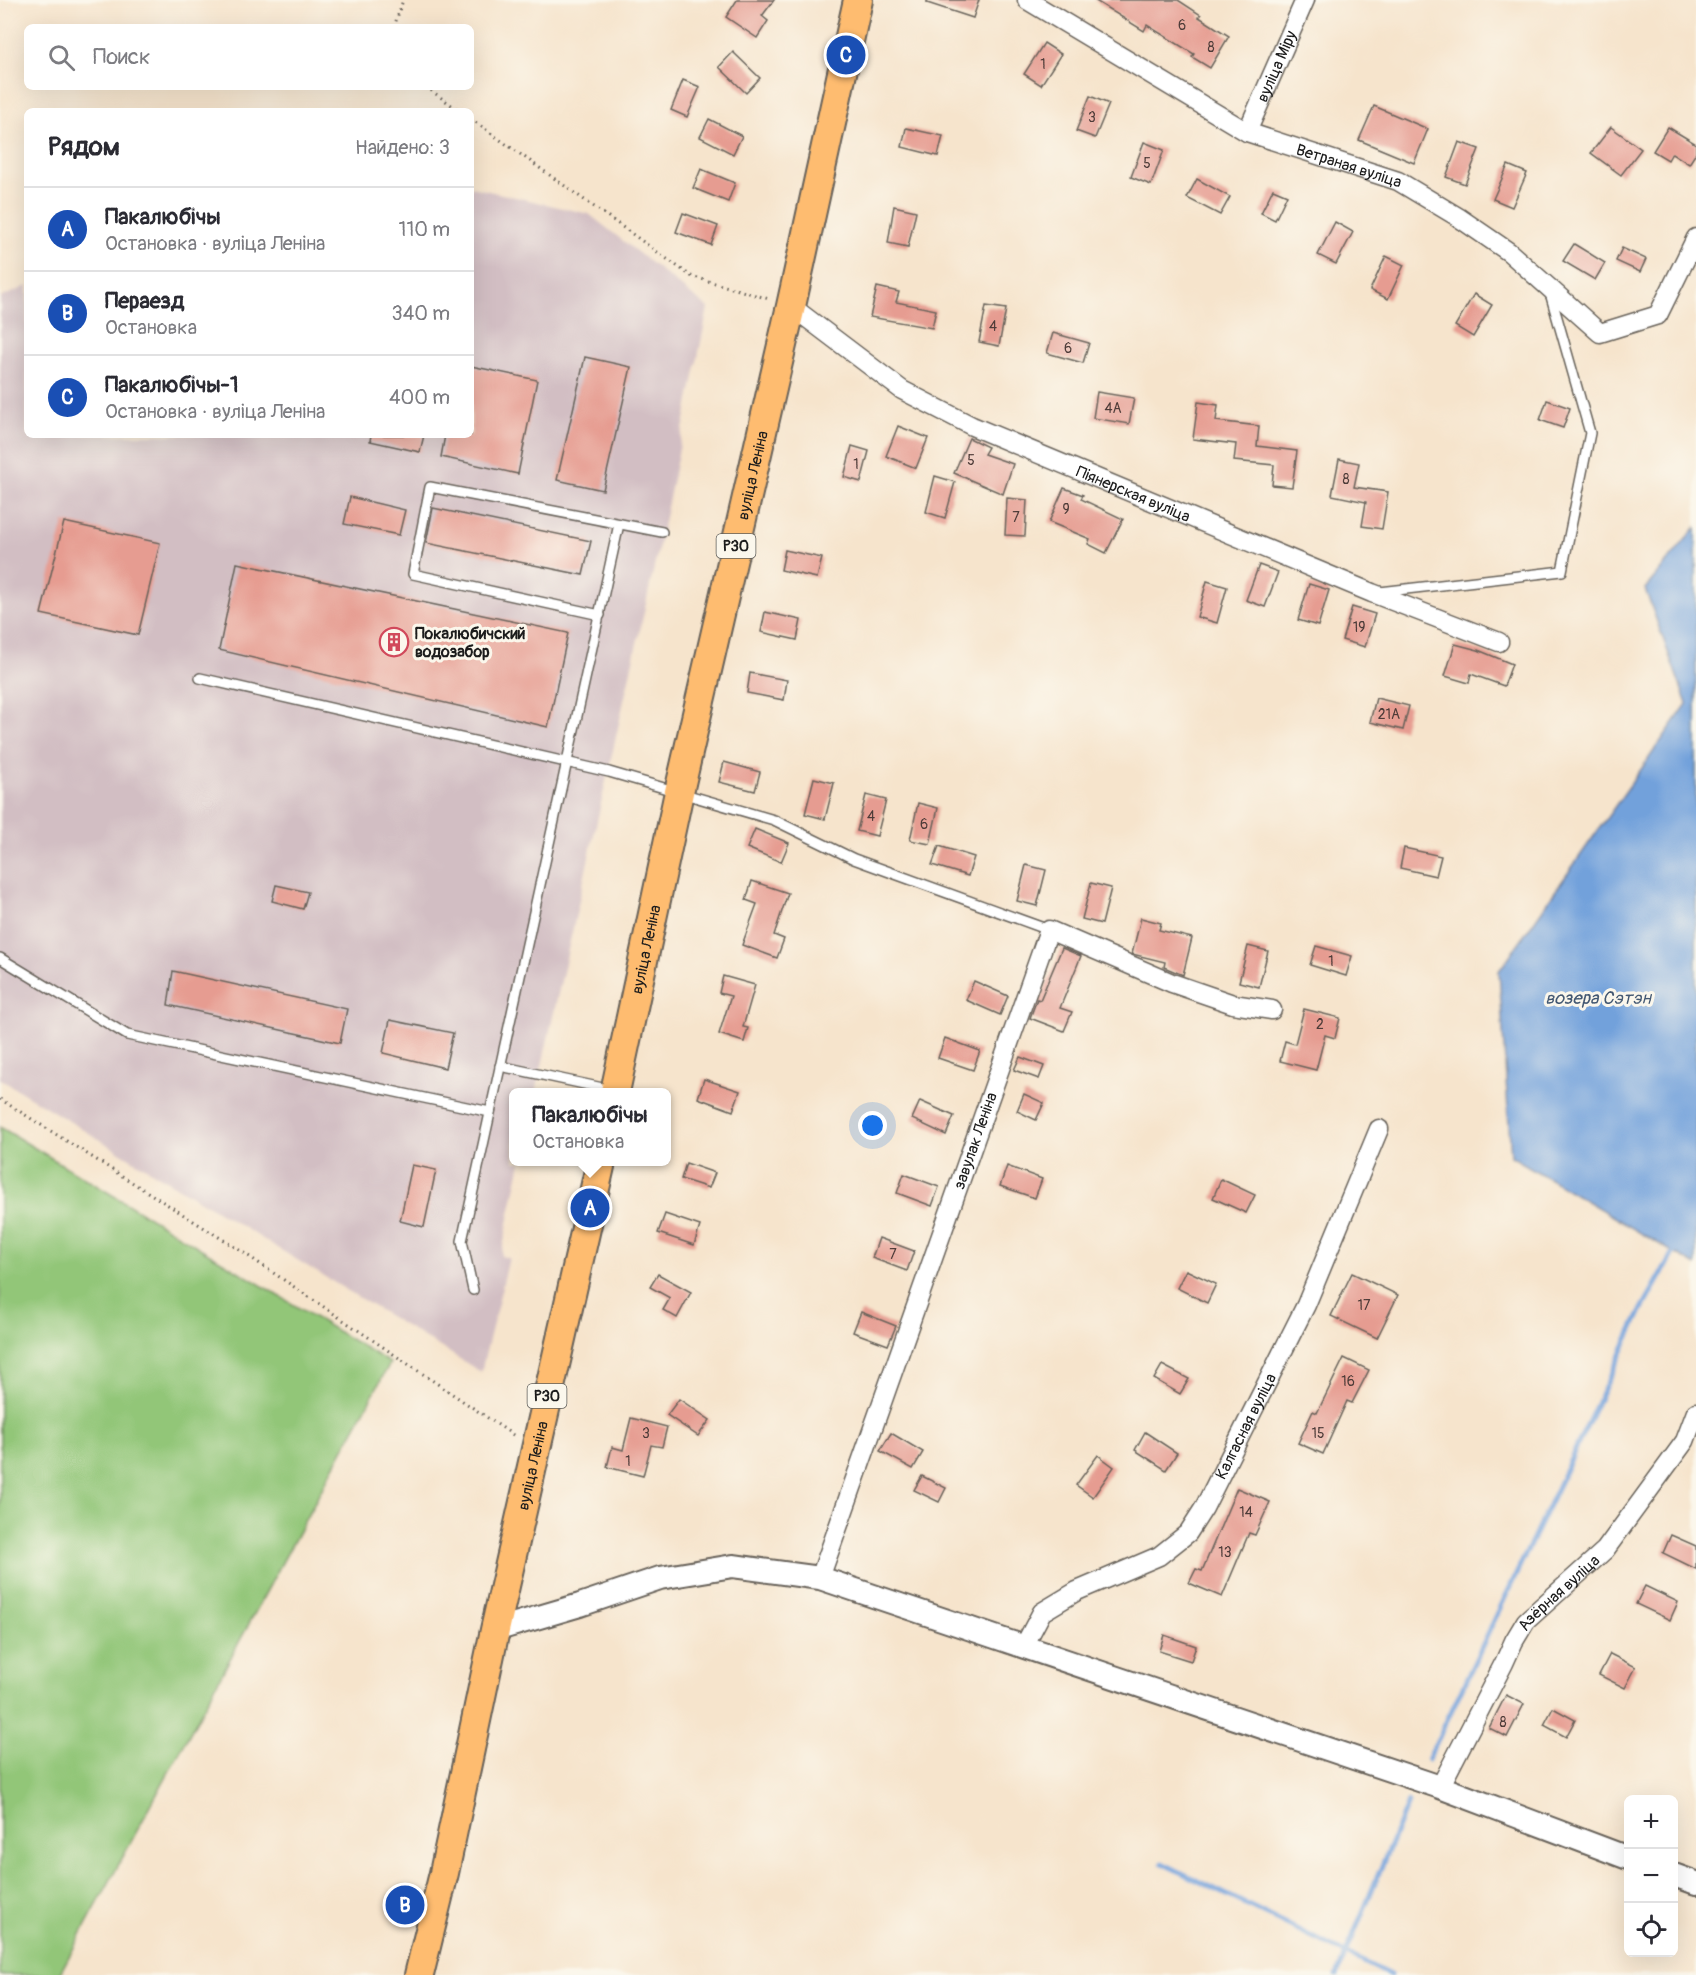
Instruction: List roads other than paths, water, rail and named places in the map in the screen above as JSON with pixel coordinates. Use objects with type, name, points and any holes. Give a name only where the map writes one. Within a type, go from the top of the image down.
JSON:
[{"type":"main road","name":"вуліца Леніна","points":[[617,1088],[680,792],[858,0]]},
{"type":"main road","name":"вуліца Леніна","points":[[495,1630],[600,1166]]},
{"type":"main road","name":"Р30","points":[[419,1975],[444,1873],[495,1630]]},
{"type":"street","name":"Ветраная вуліца","points":[[1027,0],[1247,132],[1398,181],[1458,217],[1500,246],[1600,333],[1658,315],[1696,238]]},
{"type":"street","name":"вуліца Міру","points":[[1247,132],[1305,0]]},
{"type":"street","name":"Піянерская вуліца","points":[[791,306],[902,390],[972,426],[1372,593],[1499,642]]},
{"type":"street","points":[[1049,930],[1172,983],[1233,1004],[1272,1010]]},
{"type":"street","name":"завулак Леніна","points":[[820,1578],[1049,930]]},
{"type":"street","name":"Калгасная вуліца","points":[[1024,1646],[1042,1612],[1077,1591],[1159,1556],[1188,1533],[1204,1508],[1306,1305],[1379,1129]]},
{"type":"street","name":"Азёрная вуліца","points":[[1440,1787],[1526,1621],[1605,1550],[1685,1441],[1696,1412]]},
{"type":"street","points":[[495,1630],[660,1578],[733,1566],[820,1578],[1440,1787],[1624,1856]]},
{"type":"street","points":[[1678,1876],[1696,1883]]},
{"type":"lane","points":[[1372,593],[1562,571],[1590,433],[1548,287]]},
{"type":"lane","points":[[600,615],[413,574],[430,487],[662,532]]},
{"type":"lane","points":[[473,1290],[462,1242],[619,524]]},
{"type":"lane","points":[[200,678],[567,762],[680,792],[774,820],[854,859],[1049,930]]},
{"type":"lane","points":[[0,958],[127,1035],[490,1112]]},
{"type":"lane","points":[[500,1066],[598,1088]]},
{"type":"water","name":"возера Сэтэн","points":[[1696,527],[1696,1266],[1511,1156],[1499,971],[1687,704],[1645,589]]},
{"type":"waterway","points":[[1428,1760],[1642,1309],[1676,1248]]},
{"type":"waterway","points":[[1337,1975],[1408,1802]]},
{"type":"waterway","points":[[1162,1863],[1390,1975]]},
{"type":"place","name":"Пакалюбічы-1","points":[[846,55]]},
{"type":"place","name":"Покалюбичский водозабор","points":[[394,642]]},
{"type":"place","name":"Пакалюбічы","points":[[590,1208]]},
{"type":"place","name":"Пераезд","points":[[405,1905]]}]
